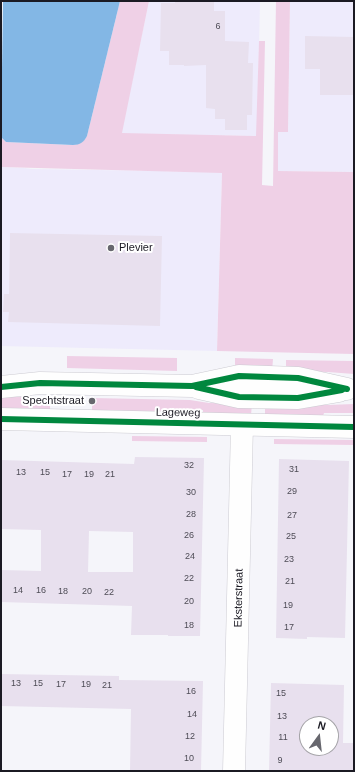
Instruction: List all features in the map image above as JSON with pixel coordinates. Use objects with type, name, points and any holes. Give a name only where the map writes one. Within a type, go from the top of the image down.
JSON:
[{"type":"street","points":[[1,373],[40,383]]},
{"type":"street","points":[[1,387],[40,383],[192,386],[239,397],[298,398],[351,389]]},
{"type":"street","name":"Lageweg","points":[[1,419],[354,427]]},
{"type":"street","name":"Eksterstraat","points":[[234,771],[242,425]]},
{"type":"shaded area","points":[[120,1],[149,1],[122,133],[256,136],[259,41],[265,41],[262,185],[273,186],[276,1],[290,1],[288,132],[278,132],[278,171],[354,172],[354,354],[217,351],[222,173],[1,167],[1,137],[6,142],[73,145],[78,144],[86,138]]},
{"type":"shaded area","points":[[149,1],[260,1],[257,136],[121,134]]},
{"type":"shaded area","points":[[290,1],[354,1],[354,172],[278,171],[278,132],[288,132]]},
{"type":"shaded area","name":"Plevier","points":[[1,167],[32,169],[222,172],[217,351],[1,346]]},
{"type":"shaded area","points":[[67,356],[177,358],[177,371],[67,368]]},
{"type":"shaded area","points":[[235,358],[273,359],[272,371],[235,370]]},
{"type":"shaded area","points":[[286,360],[354,361],[354,374],[286,371]]},
{"type":"shaded area","points":[[1,396],[50,398],[50,410],[1,409]]},
{"type":"shaded area","points":[[92,398],[190,400],[209,403],[252,404],[251,415],[203,414],[203,410],[173,409],[173,413],[92,411]]},
{"type":"shaded area","points":[[265,404],[354,404],[354,413],[324,413],[323,416],[265,415]]},
{"type":"shaded area","points":[[132,436],[207,437],[207,442],[132,441]]},
{"type":"shaded area","points":[[274,439],[354,440],[354,445],[274,444]]},
{"type":"water","points":[[3,1],[120,1],[87,136],[80,144],[6,142],[1,137]]},
{"type":"building","points":[[175,1],[214,1],[214,11],[225,11],[225,41],[249,42],[248,63],[253,63],[252,115],[247,115],[247,130],[225,130],[225,119],[215,119],[215,109],[206,108],[206,65],[169,65],[169,51],[160,51],[161,3],[175,3]]},
{"type":"building","points":[[305,36],[354,37],[354,95],[320,95],[320,69],[305,69]]},
{"type":"building","points":[[10,233],[162,236],[160,326],[8,322],[9,312],[3,312],[4,294],[9,294]]},
{"type":"building","points":[[135,457],[204,458],[200,636],[131,635],[132,606],[1,602],[1,570],[41,571],[41,530],[1,529],[1,460],[134,464]],"holes":[[[89,531],[133,532],[133,572],[88,572]]]},
{"type":"building","points":[[279,459],[349,461],[345,638],[276,638]]},
{"type":"building","points":[[1,674],[119,676],[119,680],[203,681],[201,771],[130,771],[131,709],[1,706]]},
{"type":"building","points":[[271,683],[344,685],[343,743],[354,743],[354,771],[269,771]]},
{"type":"cycle path","points":[[1,387],[40,383],[192,386],[239,376],[298,378],[347,389]]},
{"type":"cycle path","points":[[196,387],[239,397],[298,398],[342,390]]},
{"type":"cycle path","points":[[1,419],[354,427]]},
{"type":"place","name":"Plevier","points":[[111,248]]},
{"type":"place","name":"Spechtstraat","points":[[92,401]]}]
